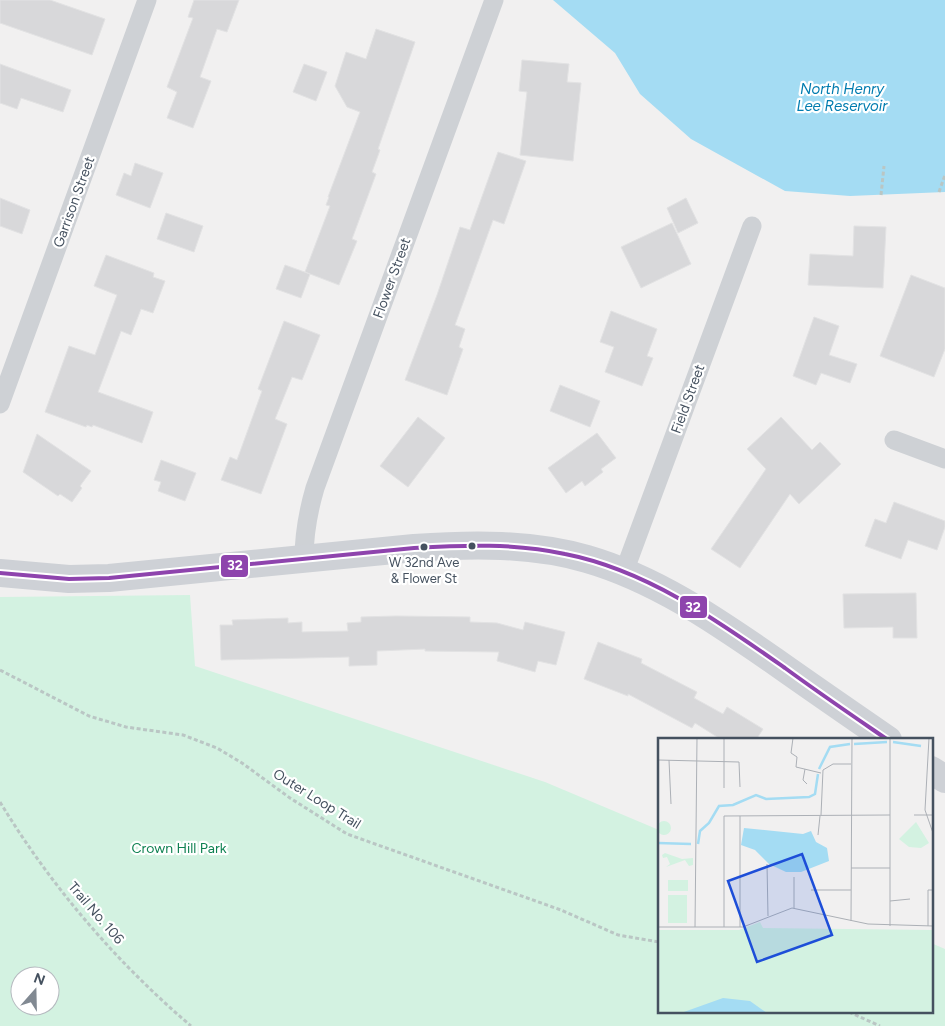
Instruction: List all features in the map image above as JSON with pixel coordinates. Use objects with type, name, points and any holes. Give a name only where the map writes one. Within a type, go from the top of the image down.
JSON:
[{"type":"street","name":"Garrison Street","points":[[0,404],[147,0]]},
{"type":"street","name":"Flower Street","points":[[304,559],[304,537],[315,488],[494,0]]},
{"type":"street","name":"Field Street","points":[[624,572],[752,226]]},
{"type":"street","points":[[894,440],[945,459]]},
{"type":"street","points":[[0,573],[69,579],[109,578],[451,546],[508,546],[563,554],[587,559],[654,585],[724,626],[885,738]]},
{"type":"street","points":[[932,771],[945,779]]},
{"type":"path","points":[[881,195],[884,166]]},
{"type":"path","points":[[939,192],[945,175]]},
{"type":"path","name":"Outer Loop Trail","points":[[0,670],[89,716],[126,727],[184,735],[217,748],[347,834],[561,910],[618,935],[658,942]]},
{"type":"path","name":"Trail No. 106","points":[[0,802],[51,877],[93,929],[140,980],[191,1026]]},
{"type":"path","points":[[853,1014],[880,1026]]},
{"type":"green space","name":"Crown Hill Park","points":[[190,595],[195,666],[545,782],[658,830],[658,1014],[932,1014],[932,943],[945,949],[945,1026],[0,1026],[0,597]]},
{"type":"water","name":"North Henry Lee Reservoir","points":[[553,0],[945,0],[945,192],[850,196],[785,191],[691,139],[640,94],[615,53]]},
{"type":"building","points":[[0,0],[50,0],[105,19],[92,55],[0,23]]},
{"type":"building","points":[[194,0],[239,0],[227,32],[217,29],[200,77],[211,81],[193,128],[167,118],[177,92],[167,87],[193,18],[188,17]]},
{"type":"building","points":[[376,29],[415,42],[378,149],[380,150],[372,172],[376,174],[352,239],[357,241],[339,285],[305,272],[330,206],[326,205],[328,197],[360,112],[347,107],[335,86],[346,52],[366,59]]},
{"type":"building","points":[[522,60],[569,64],[567,82],[581,83],[573,161],[520,155],[527,92],[519,91]]},
{"type":"building","points":[[0,64],[71,90],[63,112],[21,98],[17,109],[0,103]]},
{"type":"building","points":[[304,64],[327,72],[316,101],[293,92]]},
{"type":"building","points":[[498,152],[526,161],[504,224],[493,220],[455,325],[465,329],[459,347],[463,349],[447,395],[405,380],[460,227],[470,230]]},
{"type":"building","points":[[135,163],[163,173],[150,208],[116,195],[124,173],[131,176]]},
{"type":"building","points":[[0,198],[30,210],[22,234],[0,226]]},
{"type":"building","points":[[686,198],[698,223],[678,233],[667,208]]},
{"type":"building","points":[[166,213],[203,226],[194,252],[157,239]]},
{"type":"building","points":[[672,223],[691,264],[641,288],[621,247]]},
{"type":"building","points":[[854,226],[886,227],[883,288],[808,285],[810,254],[853,256]]},
{"type":"building","points":[[106,255],[154,273],[153,277],[165,281],[153,313],[141,309],[131,335],[121,331],[98,392],[153,412],[142,443],[93,425],[92,427],[87,425],[86,427],[45,412],[69,346],[95,355],[117,295],[94,286]]},
{"type":"building","points":[[285,265],[310,274],[301,298],[276,289]]},
{"type":"building","points":[[911,275],[945,288],[945,349],[934,377],[880,356]]},
{"type":"building","points":[[611,311],[657,329],[647,356],[653,358],[642,386],[605,372],[614,347],[600,342]]},
{"type":"building","points":[[814,317],[839,326],[829,355],[857,364],[850,383],[821,373],[816,385],[793,376]]},
{"type":"building","points":[[284,321],[320,335],[302,380],[292,377],[275,419],[287,424],[261,494],[221,480],[230,457],[237,460],[262,391],[258,389]]},
{"type":"building","points":[[560,385],[600,401],[590,427],[550,411]]},
{"type":"building","points":[[418,417],[445,438],[408,487],[380,466]]},
{"type":"building","points":[[781,417],[812,450],[820,442],[841,464],[799,504],[790,494],[740,568],[711,549],[766,469],[747,449]]},
{"type":"building","points":[[597,433],[616,458],[601,469],[603,472],[585,486],[582,481],[566,493],[548,468]]},
{"type":"building","points":[[37,434],[91,471],[80,486],[82,488],[72,502],[60,494],[58,496],[23,472]]},
{"type":"building","points":[[161,460],[196,473],[185,501],[158,491],[161,482],[154,480]]},
{"type":"building","points":[[894,502],[945,521],[945,527],[937,550],[908,540],[901,559],[865,546],[875,519],[886,523]]},
{"type":"building","points":[[916,593],[917,638],[893,638],[893,627],[844,628],[843,594]]},
{"type":"building","points":[[361,617],[470,617],[470,622],[497,623],[523,630],[525,622],[565,632],[556,665],[538,661],[535,672],[497,661],[499,652],[425,651],[425,649],[377,651],[377,665],[349,666],[349,657],[221,660],[220,625],[233,625],[232,620],[288,618],[288,623],[302,622],[302,632],[348,631],[347,623],[361,622]]},
{"type":"building","points":[[598,642],[642,659],[641,663],[697,692],[694,698],[723,714],[727,707],[763,729],[757,738],[719,738],[695,723],[692,728],[628,694],[628,696],[584,679]]},
{"type":"transit line","name":"32","points":[[0,573],[69,579],[109,578],[414,548],[508,546],[546,550],[595,562],[625,572],[681,599],[708,615],[885,738]]},
{"type":"place","name":"W 32nd Ave & Flower St","points":[[424,547]]}]
